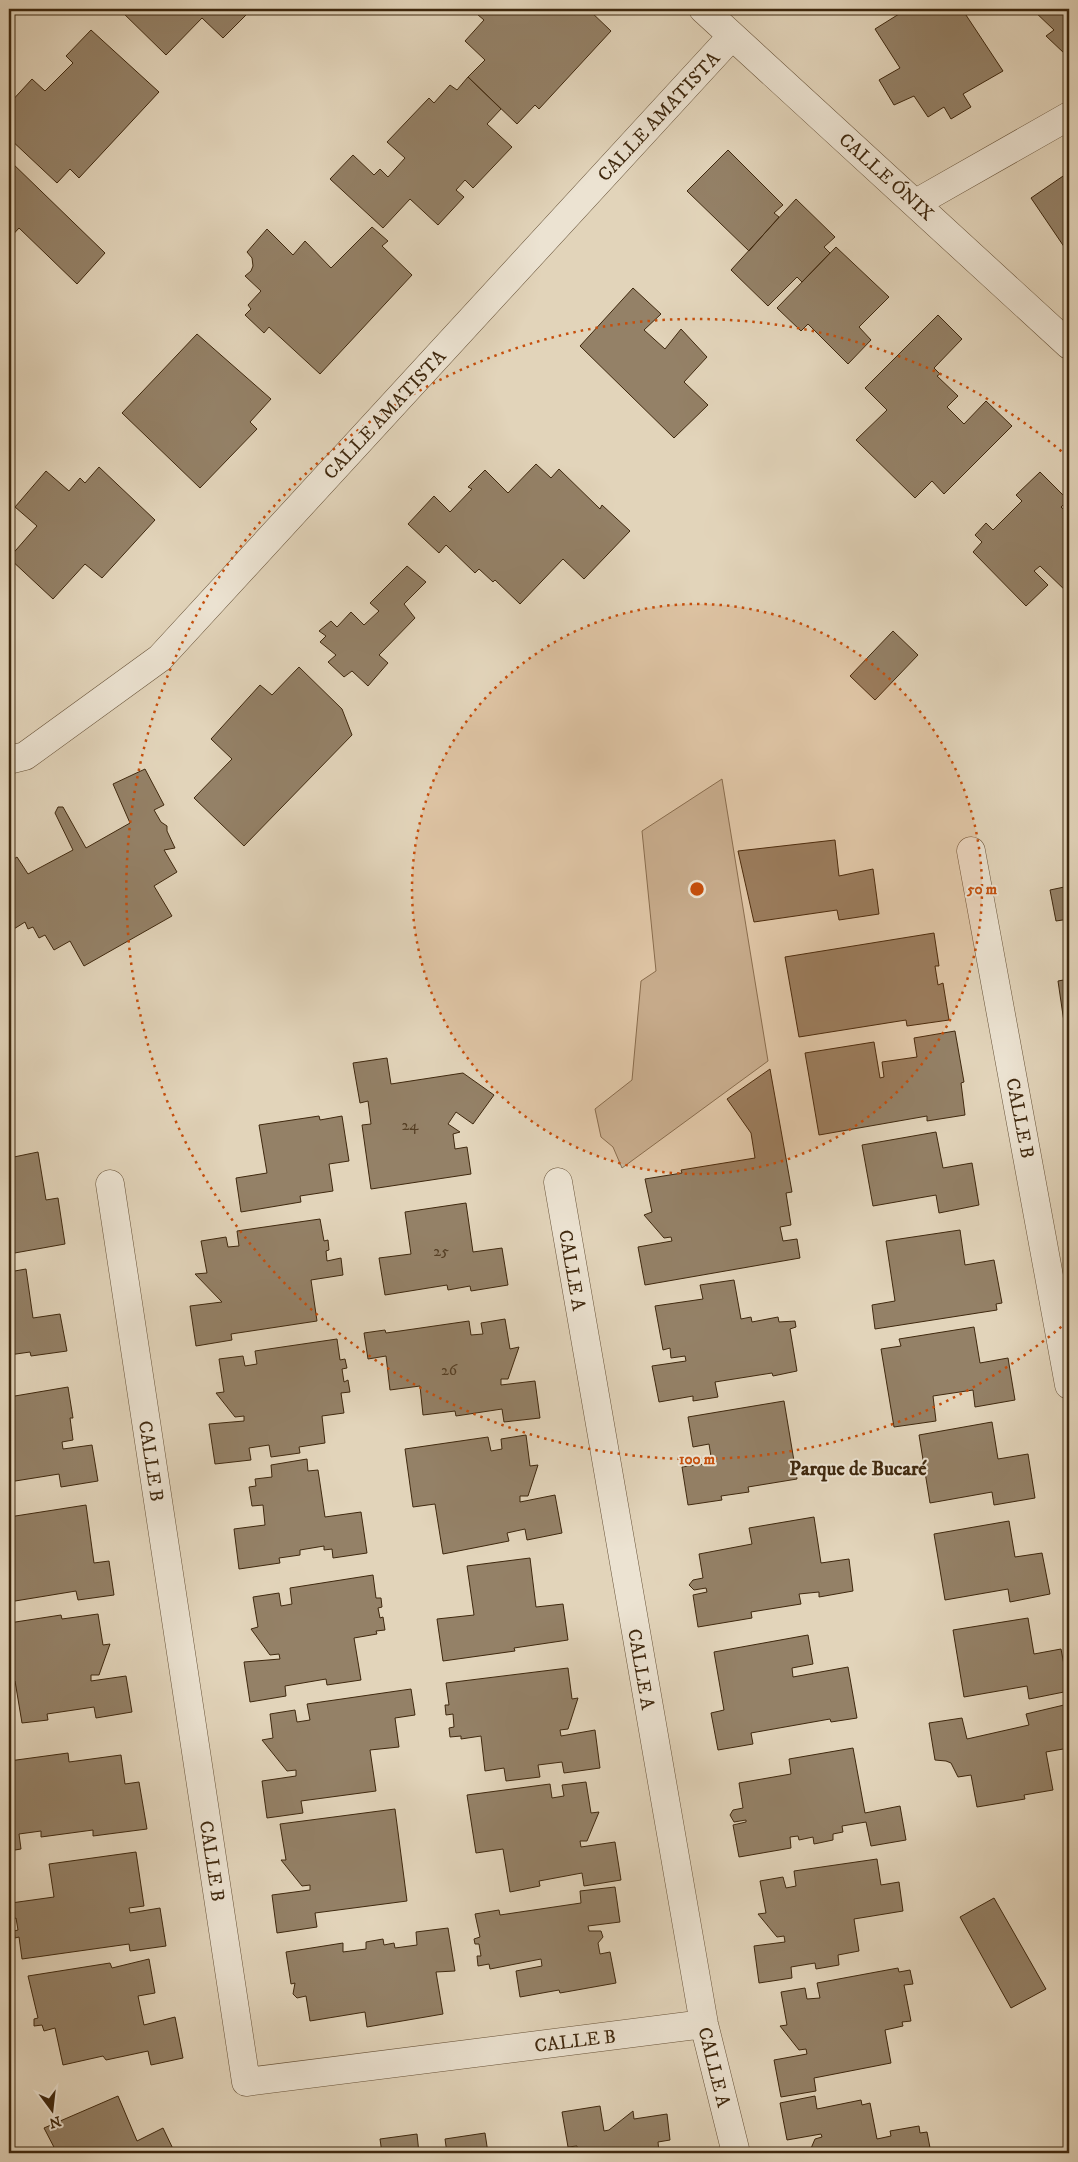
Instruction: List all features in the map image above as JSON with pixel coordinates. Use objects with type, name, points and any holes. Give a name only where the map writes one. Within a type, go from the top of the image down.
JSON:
[{"type":"street","name":"CALLE ÓNIX","points":[[703,9],[1069,345]]},
{"type":"street","name":"CALLE AMATISTA","points":[[9,760],[25,756],[160,658],[732,36]]},
{"type":"street","points":[[916,203],[1069,116]]},
{"type":"street","name":"CALLE B","points":[[971,851],[1064,1327],[1069,1385]]},
{"type":"street","name":"CALLE A","points":[[558,1182],[704,2024],[736,2153]]},
{"type":"street","name":"CALLE B","points":[[110,1184],[246,2082],[704,2024]]},
{"type":"shaded area","points":[[722,779],[768,1061],[622,1168],[613,1147],[601,1137],[595,1109],[632,1080],[641,981],[656,971],[642,831]]},
{"type":"building","points":[[119,9],[252,9],[223,38],[202,18],[166,55]]},
{"type":"building","points":[[471,9],[588,9],[611,31],[539,109],[535,105],[517,124],[468,77],[485,60],[465,41],[484,20]]},
{"type":"building","points":[[907,9],[962,9],[1003,71],[963,94],[971,107],[951,119],[944,107],[928,117],[914,96],[894,105],[879,80],[900,68],[875,29]]},
{"type":"building","points":[[1032,9],[1069,9],[1069,50],[1065,54],[1046,36],[1054,30]]},
{"type":"building","points":[[91,30],[159,92],[79,178],[70,169],[57,183],[9,138],[9,104],[32,79],[45,91],[73,63],[66,56]]},
{"type":"building","points":[[468,77],[501,109],[487,124],[512,147],[473,188],[465,180],[456,190],[464,197],[438,225],[410,199],[383,228],[330,179],[353,155],[374,175],[380,169],[388,177],[405,158],[387,142],[429,98],[434,103],[450,85],[457,90]]},
{"type":"building","points":[[728,150],[783,205],[774,213],[779,217],[749,251],[687,191]]},
{"type":"building","points":[[9,160],[105,253],[77,284],[19,228],[9,239]]},
{"type":"building","points":[[1069,172],[1069,254],[1031,198]]},
{"type":"building","points":[[796,199],[835,237],[824,247],[830,253],[802,282],[797,277],[768,306],[731,270]]},
{"type":"building","points":[[372,227],[388,241],[382,246],[412,275],[320,374],[269,327],[264,333],[245,315],[251,309],[248,305],[261,291],[245,276],[251,271],[253,266],[252,258],[247,252],[267,229],[293,255],[305,241],[331,268]]},
{"type":"building","points":[[836,247],[889,297],[859,327],[871,340],[848,364],[808,324],[801,331],[777,308]]},
{"type":"building","points":[[633,288],[661,314],[644,330],[665,349],[681,329],[707,357],[684,382],[708,405],[674,438],[580,346]]},
{"type":"building","points":[[938,315],[962,339],[934,368],[940,374],[937,376],[958,396],[947,407],[964,424],[986,401],[1012,426],[944,494],[932,481],[915,498],[856,440],[887,410],[865,388]]},
{"type":"building","points":[[197,334],[271,399],[250,422],[257,429],[200,488],[122,413]]},
{"type":"building","points":[[536,464],[551,478],[559,469],[600,509],[602,505],[630,531],[584,579],[563,559],[520,604],[495,580],[493,582],[479,569],[475,573],[446,545],[439,553],[408,524],[434,496],[450,512],[472,489],[468,487],[485,470],[508,493]]},
{"type":"building","points":[[99,467],[155,520],[102,578],[85,564],[53,599],[9,558],[37,526],[15,507],[46,471],[69,491],[80,478],[85,483]]},
{"type":"building","points":[[1040,472],[1068,500],[1061,507],[1069,515],[1069,594],[1040,566],[1034,571],[1048,585],[1026,606],[973,552],[982,542],[975,535],[986,523],[993,530],[1022,501],[1016,495]]},
{"type":"building","points":[[407,566],[426,582],[404,604],[415,618],[379,655],[388,663],[368,686],[352,671],[344,677],[328,662],[336,655],[320,642],[326,636],[319,631],[331,621],[337,627],[351,612],[364,625],[379,611],[370,603]]},
{"type":"building","points":[[893,631],[918,655],[875,700],[850,676]]},
{"type":"building","points":[[299,667],[342,709],[352,735],[244,846],[194,798],[232,759],[211,739],[260,685],[272,695]]},
{"type":"building","points":[[145,769],[164,805],[154,810],[161,822],[167,826],[167,831],[175,848],[164,850],[177,872],[154,886],[172,916],[84,966],[70,941],[54,950],[45,935],[39,938],[33,927],[28,929],[25,922],[9,932],[9,862],[17,857],[28,874],[73,850],[55,813],[58,807],[63,807],[86,848],[130,823],[113,784]]},
{"type":"building","points":[[835,840],[839,876],[873,869],[879,914],[839,920],[837,910],[754,922],[738,851]]},
{"type":"building","points":[[1069,886],[1069,919],[1056,921],[1050,890]]},
{"type":"building","points":[[934,933],[939,966],[935,966],[938,985],[943,983],[949,1020],[907,1026],[906,1020],[799,1037],[785,957]]},
{"type":"building","points":[[1069,979],[1069,1021],[1064,1022],[1058,981]]},
{"type":"building","points":[[955,1031],[964,1082],[961,1083],[965,1115],[927,1121],[927,1116],[819,1135],[805,1053],[874,1042],[880,1078],[884,1077],[882,1062],[917,1057],[914,1038]]},
{"type":"building","points":[[387,1058],[391,1084],[463,1073],[494,1095],[473,1124],[456,1112],[448,1124],[460,1132],[453,1134],[455,1149],[467,1147],[471,1174],[371,1189],[362,1125],[371,1124],[368,1101],[360,1103],[353,1063]]},
{"type":"building","points":[[770,1069],[792,1192],[786,1193],[791,1225],[780,1227],[783,1241],[797,1239],[800,1258],[645,1285],[638,1247],[672,1241],[671,1237],[664,1238],[644,1215],[652,1212],[645,1179],[682,1173],[681,1170],[755,1158],[751,1133],[727,1099]]},
{"type":"building","points":[[319,1116],[320,1120],[342,1116],[349,1161],[329,1164],[333,1191],[300,1196],[301,1202],[241,1212],[236,1178],[267,1173],[259,1125]]},
{"type":"building","points":[[936,1132],[943,1168],[972,1163],[979,1205],[939,1213],[936,1195],[873,1206],[862,1145]]},
{"type":"building","points":[[38,1152],[46,1200],[58,1198],[65,1244],[9,1254],[9,1158]]},
{"type":"building","points":[[466,1203],[473,1252],[502,1248],[508,1285],[471,1291],[470,1286],[448,1290],[447,1285],[385,1295],[379,1258],[411,1254],[405,1212]]},
{"type":"building","points":[[320,1219],[324,1241],[328,1240],[327,1261],[341,1258],[343,1275],[311,1280],[317,1321],[231,1334],[232,1340],[196,1346],[190,1306],[222,1302],[195,1274],[207,1273],[201,1241],[226,1237],[228,1247],[239,1246],[237,1231]]},
{"type":"building","points":[[960,1230],[965,1265],[994,1260],[1002,1303],[996,1304],[997,1310],[875,1329],[872,1305],[895,1301],[886,1241]]},
{"type":"building","points":[[26,1269],[33,1318],[60,1314],[67,1351],[31,1356],[30,1352],[9,1355],[9,1272]]},
{"type":"building","points":[[734,1280],[741,1319],[751,1317],[752,1322],[778,1317],[779,1322],[795,1321],[796,1327],[790,1329],[797,1371],[773,1376],[772,1373],[715,1382],[718,1397],[693,1401],[693,1396],[659,1402],[652,1366],[686,1361],[685,1356],[671,1358],[670,1348],[663,1350],[655,1306],[703,1299],[700,1285]]},
{"type":"building","points":[[505,1319],[510,1349],[519,1347],[508,1379],[501,1379],[501,1385],[535,1381],[540,1418],[504,1422],[502,1409],[456,1416],[455,1411],[423,1415],[420,1386],[390,1390],[386,1356],[368,1359],[364,1333],[385,1330],[386,1333],[469,1321],[471,1335],[483,1334],[481,1323]]},
{"type":"building","points":[[974,1327],[980,1363],[1008,1358],[1015,1400],[975,1407],[973,1390],[933,1396],[936,1421],[894,1427],[881,1349],[901,1346],[899,1339]]},
{"type":"building","points":[[337,1339],[340,1360],[345,1359],[347,1368],[342,1369],[344,1382],[348,1380],[350,1392],[341,1393],[344,1413],[322,1416],[325,1443],[299,1447],[300,1453],[271,1457],[269,1445],[249,1448],[251,1460],[215,1464],[209,1424],[244,1421],[244,1416],[235,1417],[216,1393],[224,1392],[219,1359],[243,1356],[245,1366],[257,1364],[255,1351]]},
{"type":"building","points":[[68,1387],[73,1418],[70,1418],[73,1440],[62,1442],[63,1449],[92,1445],[98,1481],[61,1487],[59,1474],[9,1482],[9,1397]]},
{"type":"building","points":[[784,1401],[797,1479],[748,1487],[749,1492],[721,1496],[722,1500],[688,1505],[682,1467],[712,1463],[709,1444],[693,1447],[688,1417]]},
{"type":"building","points":[[992,1422],[998,1459],[1028,1454],[1035,1498],[994,1505],[992,1492],[930,1503],[919,1435]]},
{"type":"building","points":[[526,1435],[530,1466],[538,1465],[528,1496],[520,1496],[520,1502],[555,1495],[562,1533],[527,1540],[525,1529],[507,1533],[509,1541],[443,1554],[435,1504],[413,1507],[405,1449],[488,1437],[491,1451],[502,1449],[501,1439]]},
{"type":"building","points":[[307,1459],[308,1471],[318,1470],[325,1517],[361,1512],[367,1553],[333,1558],[332,1549],[324,1550],[324,1546],[300,1550],[300,1555],[279,1558],[280,1563],[239,1569],[234,1529],[265,1525],[263,1505],[252,1506],[249,1487],[256,1486],[255,1479],[272,1477],[271,1465]]},
{"type":"building","points":[[86,1505],[94,1563],[109,1561],[114,1595],[78,1600],[76,1591],[9,1602],[9,1517]]},
{"type":"building","points":[[814,1517],[821,1563],[849,1559],[853,1591],[819,1597],[819,1592],[799,1594],[801,1604],[751,1612],[752,1618],[698,1627],[693,1595],[707,1592],[706,1588],[694,1590],[689,1585],[693,1580],[703,1578],[699,1554],[752,1544],[749,1528]]},
{"type":"building","points":[[1009,1521],[1015,1557],[1042,1553],[1050,1594],[1010,1602],[1008,1589],[945,1600],[934,1534]]},
{"type":"building","points":[[530,1558],[536,1607],[563,1604],[568,1640],[514,1648],[515,1651],[443,1661],[437,1619],[474,1615],[467,1566]]},
{"type":"building","points":[[373,1575],[376,1598],[381,1598],[382,1607],[378,1608],[380,1618],[383,1617],[385,1630],[376,1631],[377,1634],[354,1638],[361,1680],[327,1685],[326,1679],[285,1686],[286,1696],[250,1702],[244,1662],[280,1659],[279,1654],[270,1655],[251,1629],[258,1627],[253,1597],[279,1593],[281,1606],[292,1604],[290,1588]]},
{"type":"building","points":[[98,1614],[103,1645],[110,1644],[99,1675],[91,1675],[91,1681],[126,1676],[132,1712],[96,1718],[94,1707],[47,1714],[48,1720],[22,1723],[15,1681],[9,1682],[9,1623],[61,1615],[62,1619]]},
{"type":"building","points":[[1028,1618],[1034,1654],[1061,1649],[1069,1691],[1029,1699],[1027,1686],[964,1697],[953,1630]]},
{"type":"building","points":[[808,1635],[813,1664],[792,1668],[793,1677],[848,1667],[857,1718],[831,1722],[830,1719],[751,1733],[753,1744],[718,1750],[711,1713],[724,1710],[714,1652]]},
{"type":"building","points":[[568,1668],[572,1699],[578,1698],[568,1729],[560,1730],[561,1736],[595,1730],[600,1768],[564,1773],[562,1762],[538,1765],[540,1777],[506,1781],[504,1768],[485,1771],[481,1736],[461,1739],[461,1736],[450,1737],[449,1728],[454,1727],[453,1714],[446,1715],[445,1705],[449,1705],[446,1683]]},
{"type":"building","points":[[411,1689],[415,1715],[395,1718],[399,1747],[370,1750],[376,1791],[301,1801],[303,1813],[267,1818],[262,1781],[296,1776],[296,1770],[287,1771],[262,1740],[273,1738],[270,1714],[295,1710],[297,1722],[310,1720],[307,1704]]},
{"type":"building","points":[[1064,1705],[1069,1748],[1046,1752],[1053,1790],[1024,1795],[1025,1799],[977,1807],[971,1775],[958,1777],[951,1763],[935,1760],[929,1723],[962,1718],[967,1739],[1029,1725],[1026,1714]]},
{"type":"building","points":[[853,1748],[865,1813],[900,1806],[906,1840],[871,1846],[866,1822],[842,1826],[843,1832],[833,1834],[833,1840],[814,1844],[813,1837],[799,1840],[798,1836],[790,1837],[791,1848],[739,1857],[733,1825],[746,1822],[746,1820],[734,1822],[730,1815],[733,1810],[743,1808],[739,1783],[791,1774],[789,1759]]},
{"type":"building","points":[[68,1753],[69,1762],[121,1755],[125,1784],[139,1782],[147,1829],[93,1836],[93,1830],[41,1837],[41,1831],[19,1834],[21,1849],[9,1851],[9,1808],[11,1808],[9,1761]]},
{"type":"building","points":[[586,1782],[591,1813],[599,1812],[587,1841],[580,1841],[581,1847],[615,1842],[621,1880],[584,1886],[582,1873],[539,1881],[540,1886],[510,1892],[503,1849],[476,1853],[467,1795],[550,1784],[552,1798],[564,1796],[562,1785]]},
{"type":"building","points":[[395,1809],[407,1901],[315,1913],[317,1927],[277,1933],[272,1895],[310,1890],[310,1885],[302,1886],[281,1860],[286,1860],[280,1824]]},
{"type":"building","points":[[136,1852],[144,1906],[129,1908],[130,1913],[160,1908],[166,1946],[130,1951],[129,1944],[22,1959],[19,1937],[15,1938],[14,1931],[18,1930],[16,1918],[13,1919],[11,1903],[54,1897],[49,1864]]},
{"type":"building","points":[[877,1859],[881,1885],[899,1882],[903,1911],[854,1919],[859,1951],[838,1955],[839,1965],[816,1969],[815,1963],[791,1967],[792,1978],[759,1983],[754,1946],[785,1942],[784,1936],[777,1937],[758,1914],[766,1913],[760,1881],[783,1877],[786,1888],[796,1886],[794,1871]]},
{"type":"building","points":[[615,1887],[620,1922],[588,1926],[589,1931],[601,1931],[603,1937],[598,1943],[600,1954],[610,1952],[616,1983],[560,1993],[559,1990],[520,1997],[516,1971],[542,1966],[541,1959],[490,1969],[489,1964],[478,1966],[477,1956],[481,1956],[479,1944],[475,1944],[474,1939],[480,1937],[475,1914],[499,1910],[500,1915],[581,1903],[580,1891]]},
{"type":"building","points":[[994,1898],[1046,1989],[1011,2008],[960,1917]]},
{"type":"building","points":[[448,1928],[455,1971],[436,1972],[443,2014],[367,2027],[365,2012],[310,2021],[306,1996],[297,1998],[293,1994],[295,1983],[291,1984],[286,1952],[343,1943],[343,1952],[366,1949],[366,1942],[383,1939],[384,1945],[394,1943],[395,1948],[417,1945],[416,1932]]},
{"type":"building","points":[[149,1959],[155,1993],[138,1996],[144,2025],[175,2017],[183,2058],[151,2065],[148,2051],[106,2060],[103,2056],[63,2065],[55,2028],[44,2031],[42,2025],[34,2026],[34,2019],[38,2018],[28,1976],[110,1963],[112,1968]]},
{"type":"building","points":[[898,1968],[899,1972],[910,1970],[913,1984],[904,1985],[911,2021],[902,2022],[903,2026],[885,2030],[891,2063],[814,2078],[816,2091],[781,2097],[774,2060],[807,2054],[806,2049],[799,2050],[780,2026],[787,2025],[781,1992],[805,1988],[807,1999],[820,1998],[817,1983]]},
{"type":"building","points":[[118,2096],[137,2141],[163,2128],[175,2153],[57,2153],[44,2128]]},
{"type":"building","points":[[815,2096],[817,2109],[861,2100],[862,2105],[870,2103],[877,2139],[891,2136],[890,2131],[919,2126],[920,2133],[927,2132],[931,2153],[809,2153],[815,2139],[822,2137],[821,2134],[787,2140],[780,2103]]},
{"type":"building","points":[[600,2106],[604,2131],[609,2130],[633,2111],[634,2119],[667,2114],[670,2140],[658,2142],[659,2152],[676,2150],[676,2153],[578,2153],[577,2146],[568,2147],[562,2112]]},
{"type":"building","points":[[485,2133],[488,2153],[447,2153],[445,2139]]},
{"type":"building","points":[[417,2134],[419,2153],[382,2153],[380,2139]]},
{"type":"district","name":"Parque de Bucaré","points":[[858,1468]]}]
